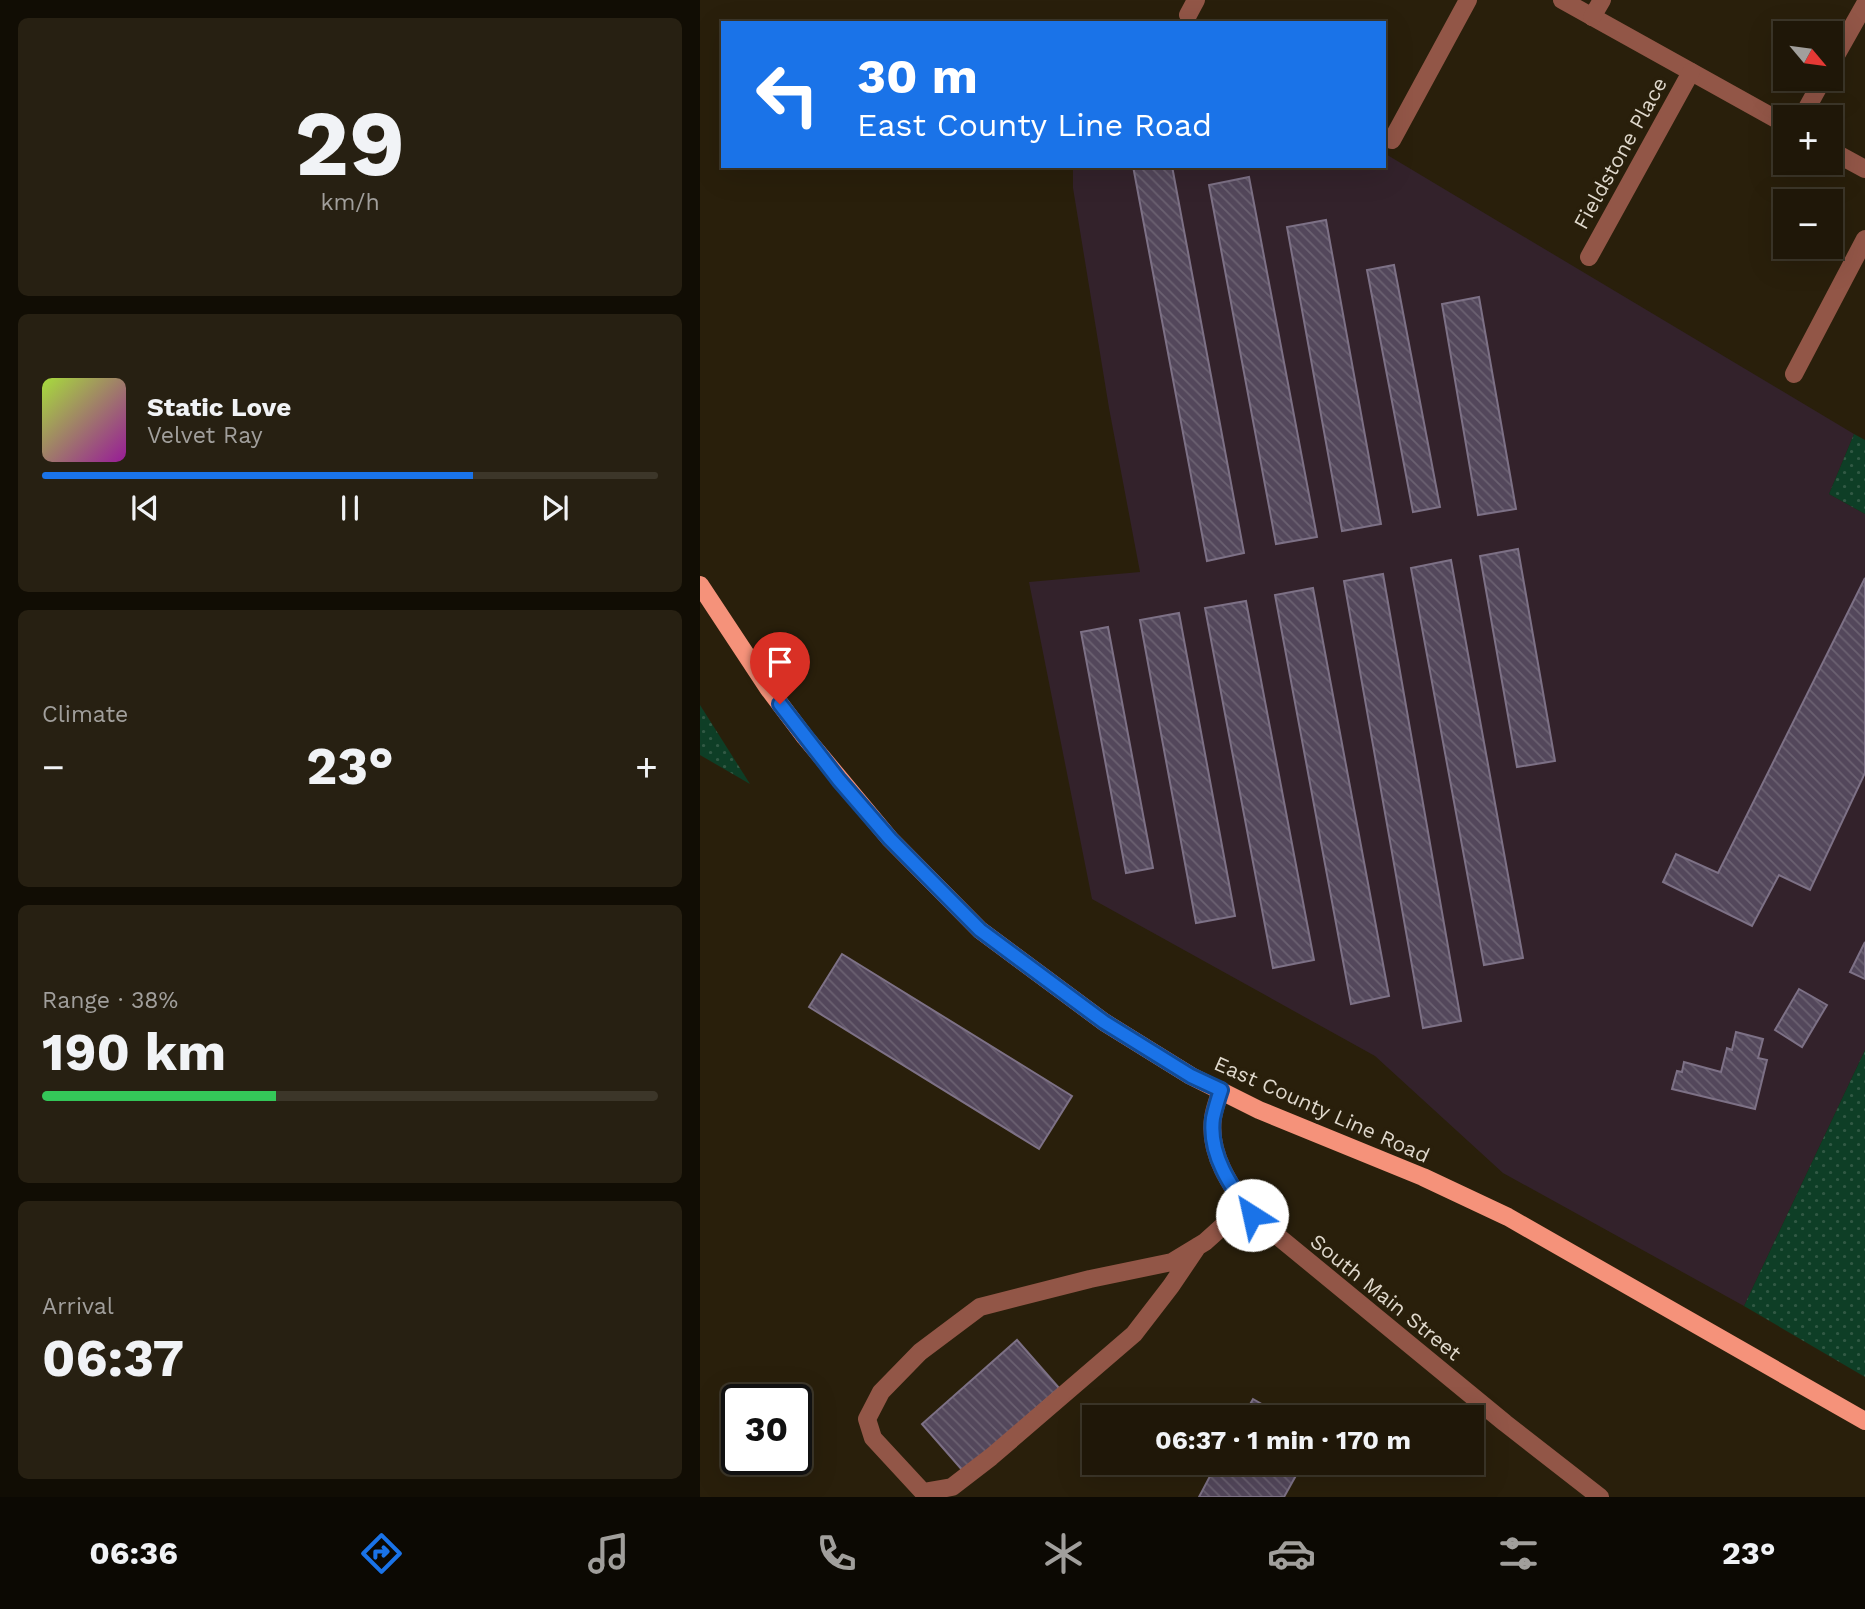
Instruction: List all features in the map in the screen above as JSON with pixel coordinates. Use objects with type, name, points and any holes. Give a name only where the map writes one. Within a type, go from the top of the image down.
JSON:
[{"type":"main road","name":"East County Line Road","points":[[700,585],[768,688],[839,780],[890,839],[980,930],[1104,1022],[1191,1076],[1259,1110],[1423,1178],[1508,1217],[1865,1420]]},
{"type":"street","points":[[1392,140],[1468,0]]},
{"type":"street","points":[[1562,0],[1773,117]]},
{"type":"street","points":[[1592,17],[1602,0]]},
{"type":"street","points":[[1843,43],[1865,4]]},
{"type":"street","name":"Fieldstone Place","points":[[1589,257],[1692,72]]},
{"type":"street","points":[[1843,157],[1865,169]]},
{"type":"street","points":[[1794,374],[1865,239]]},
{"type":"street","name":"South Main Street","points":[[1221,1090],[1213,1117],[1213,1137],[1221,1166],[1245,1206],[1270,1231],[1504,1423],[1600,1497]]},
{"type":"street","points":[[1198,1246],[1134,1334],[953,1487],[923,1492],[873,1438],[867,1419],[881,1392],[920,1352],[980,1307],[1090,1279],[1172,1262],[1198,1246],[1245,1206]]},
{"type":"shaded area","points":[[1386,154],[1854,434],[1829,494],[1865,514],[1865,1050],[1744,1306],[1503,1173],[1375,1056],[1092,899],[1029,582],[1140,572],[1109,408],[1073,188],[1073,168],[1386,168]]},
{"type":"green space","points":[[1854,434],[1865,440],[1865,514],[1829,494]]},
{"type":"green space","points":[[700,705],[750,784],[700,755]]},
{"type":"green space","points":[[1865,1050],[1865,1377],[1744,1306]]},
{"type":"building","points":[[1133,168],[1172,168],[1244,553],[1207,561]]},
{"type":"building","points":[[1249,177],[1317,537],[1276,544],[1209,185]]},
{"type":"building","points":[[1326,220],[1381,524],[1342,531],[1287,227]]},
{"type":"building","points":[[1394,265],[1440,507],[1413,512],[1367,270]]},
{"type":"building","points":[[1479,297],[1516,509],[1478,515],[1442,304]]},
{"type":"building","points":[[1518,549],[1555,761],[1517,767],[1480,556]]},
{"type":"building","points":[[1451,560],[1523,958],[1484,965],[1411,568]]},
{"type":"building","points":[[1383,574],[1461,1021],[1423,1028],[1344,581]]},
{"type":"building","points":[[1865,578],[1865,773],[1810,890],[1779,875],[1752,926],[1663,882],[1676,854],[1718,873]]},
{"type":"building","points":[[1313,588],[1389,996],[1351,1004],[1275,595]]},
{"type":"building","points":[[1246,601],[1314,960],[1273,968],[1205,608]]},
{"type":"building","points":[[1179,613],[1235,916],[1196,923],[1140,620]]},
{"type":"building","points":[[1108,627],[1153,868],[1126,873],[1081,632]]},
{"type":"building","points":[[1865,942],[1865,979],[1850,972]]},
{"type":"building","points":[[842,954],[1072,1096],[1039,1149],[809,1007]]},
{"type":"building","points":[[1799,989],[1827,1005],[1802,1047],[1775,1030]]},
{"type":"building","points":[[1736,1032],[1763,1039],[1758,1058],[1767,1060],[1755,1109],[1672,1089],[1677,1071],[1682,1072],[1684,1062],[1721,1072],[1727,1048],[1732,1050]]},
{"type":"building","points":[[1017,1340],[1059,1388],[964,1472],[922,1424]]},
{"type":"building","points":[[1253,1399],[1263,1405],[1250,1405]]},
{"type":"building","points":[[1211,1475],[1296,1475],[1284,1497],[1199,1497]]},
{"type":"route","points":[[780,704],[839,780],[890,839],[980,930],[1104,1022],[1191,1076],[1221,1090],[1213,1117],[1213,1137],[1221,1166],[1252,1215]]}]
